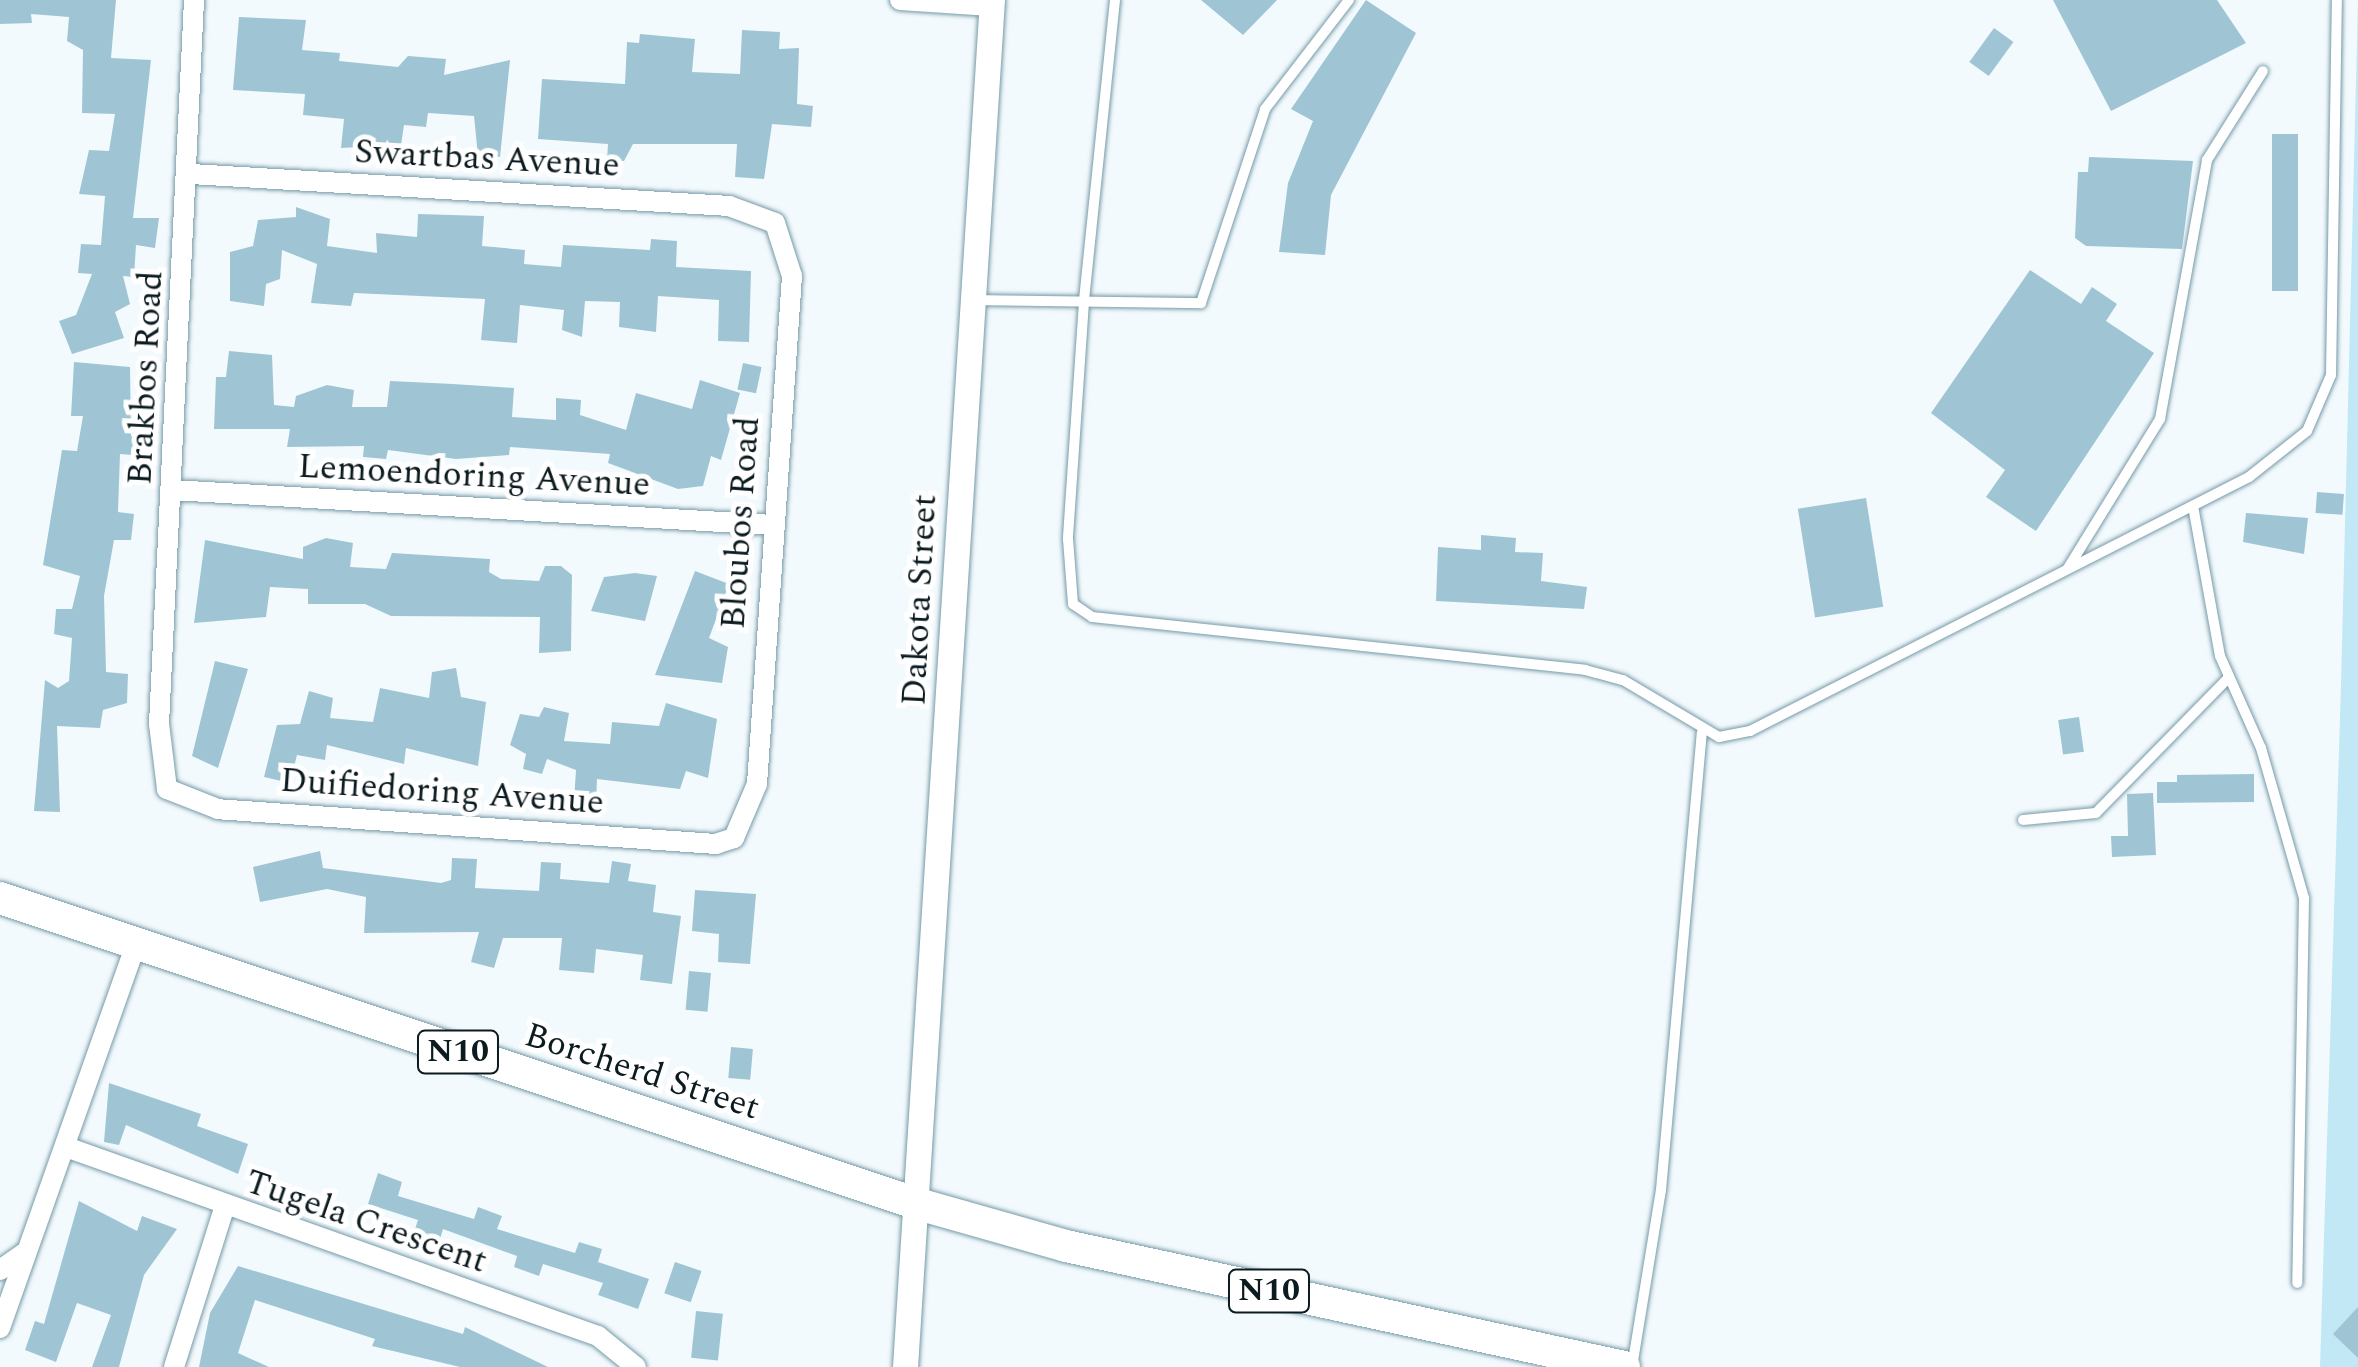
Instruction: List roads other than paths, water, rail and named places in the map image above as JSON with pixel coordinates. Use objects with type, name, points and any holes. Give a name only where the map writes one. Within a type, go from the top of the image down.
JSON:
[{"type":"highway","name":"Borcherd Street","points":[[0,898],[918,1204]]},
{"type":"highway","name":"N10","points":[[918,1204],[1066,1246],[1624,1367]]},
{"type":"street","name":"Brakbos Road","points":[[158,760],[191,174],[194,0]]},
{"type":"street","points":[[900,0],[992,3]]},
{"type":"street","name":"Dakota Street","points":[[905,1367],[992,3]]},
{"type":"street","name":"Swartbas Avenue","points":[[191,174],[729,206],[775,223]]},
{"type":"street","name":"Bloubos Road","points":[[742,828],[758,784],[792,276],[775,223]]},
{"type":"street","name":"Lemoendoring Avenue","points":[[172,490],[773,525]]},
{"type":"street","name":"Duifiedoring Avenue","points":[[158,760],[176,796],[218,809],[716,844],[742,828]]},
{"type":"street","points":[[0,1328],[137,942]]},
{"type":"street","name":"Tugela Crescent","points":[[66,1147],[224,1208],[598,1336],[636,1367]]},
{"type":"street","points":[[174,1367],[224,1208]]},
{"type":"street","points":[[0,1270],[26,1252]]},
{"type":"lane","points":[[1114,0],[1084,302],[1068,565],[1083,613],[1585,670],[1664,702],[1702,732],[1750,730],[2193,506],[2285,454],[2326,400],[2337,0]]},
{"type":"lane","points":[[973,300],[1203,300],[1265,109],[1348,0]]},
{"type":"lane","points":[[2067,570],[2160,419],[2207,160],[2263,71]]},
{"type":"lane","points":[[2193,506],[2229,677],[2304,898],[2297,1283]]},
{"type":"lane","points":[[2023,820],[2096,813],[2229,677]]},
{"type":"lane","points":[[1632,1367],[1662,1190],[1702,732]]}]
